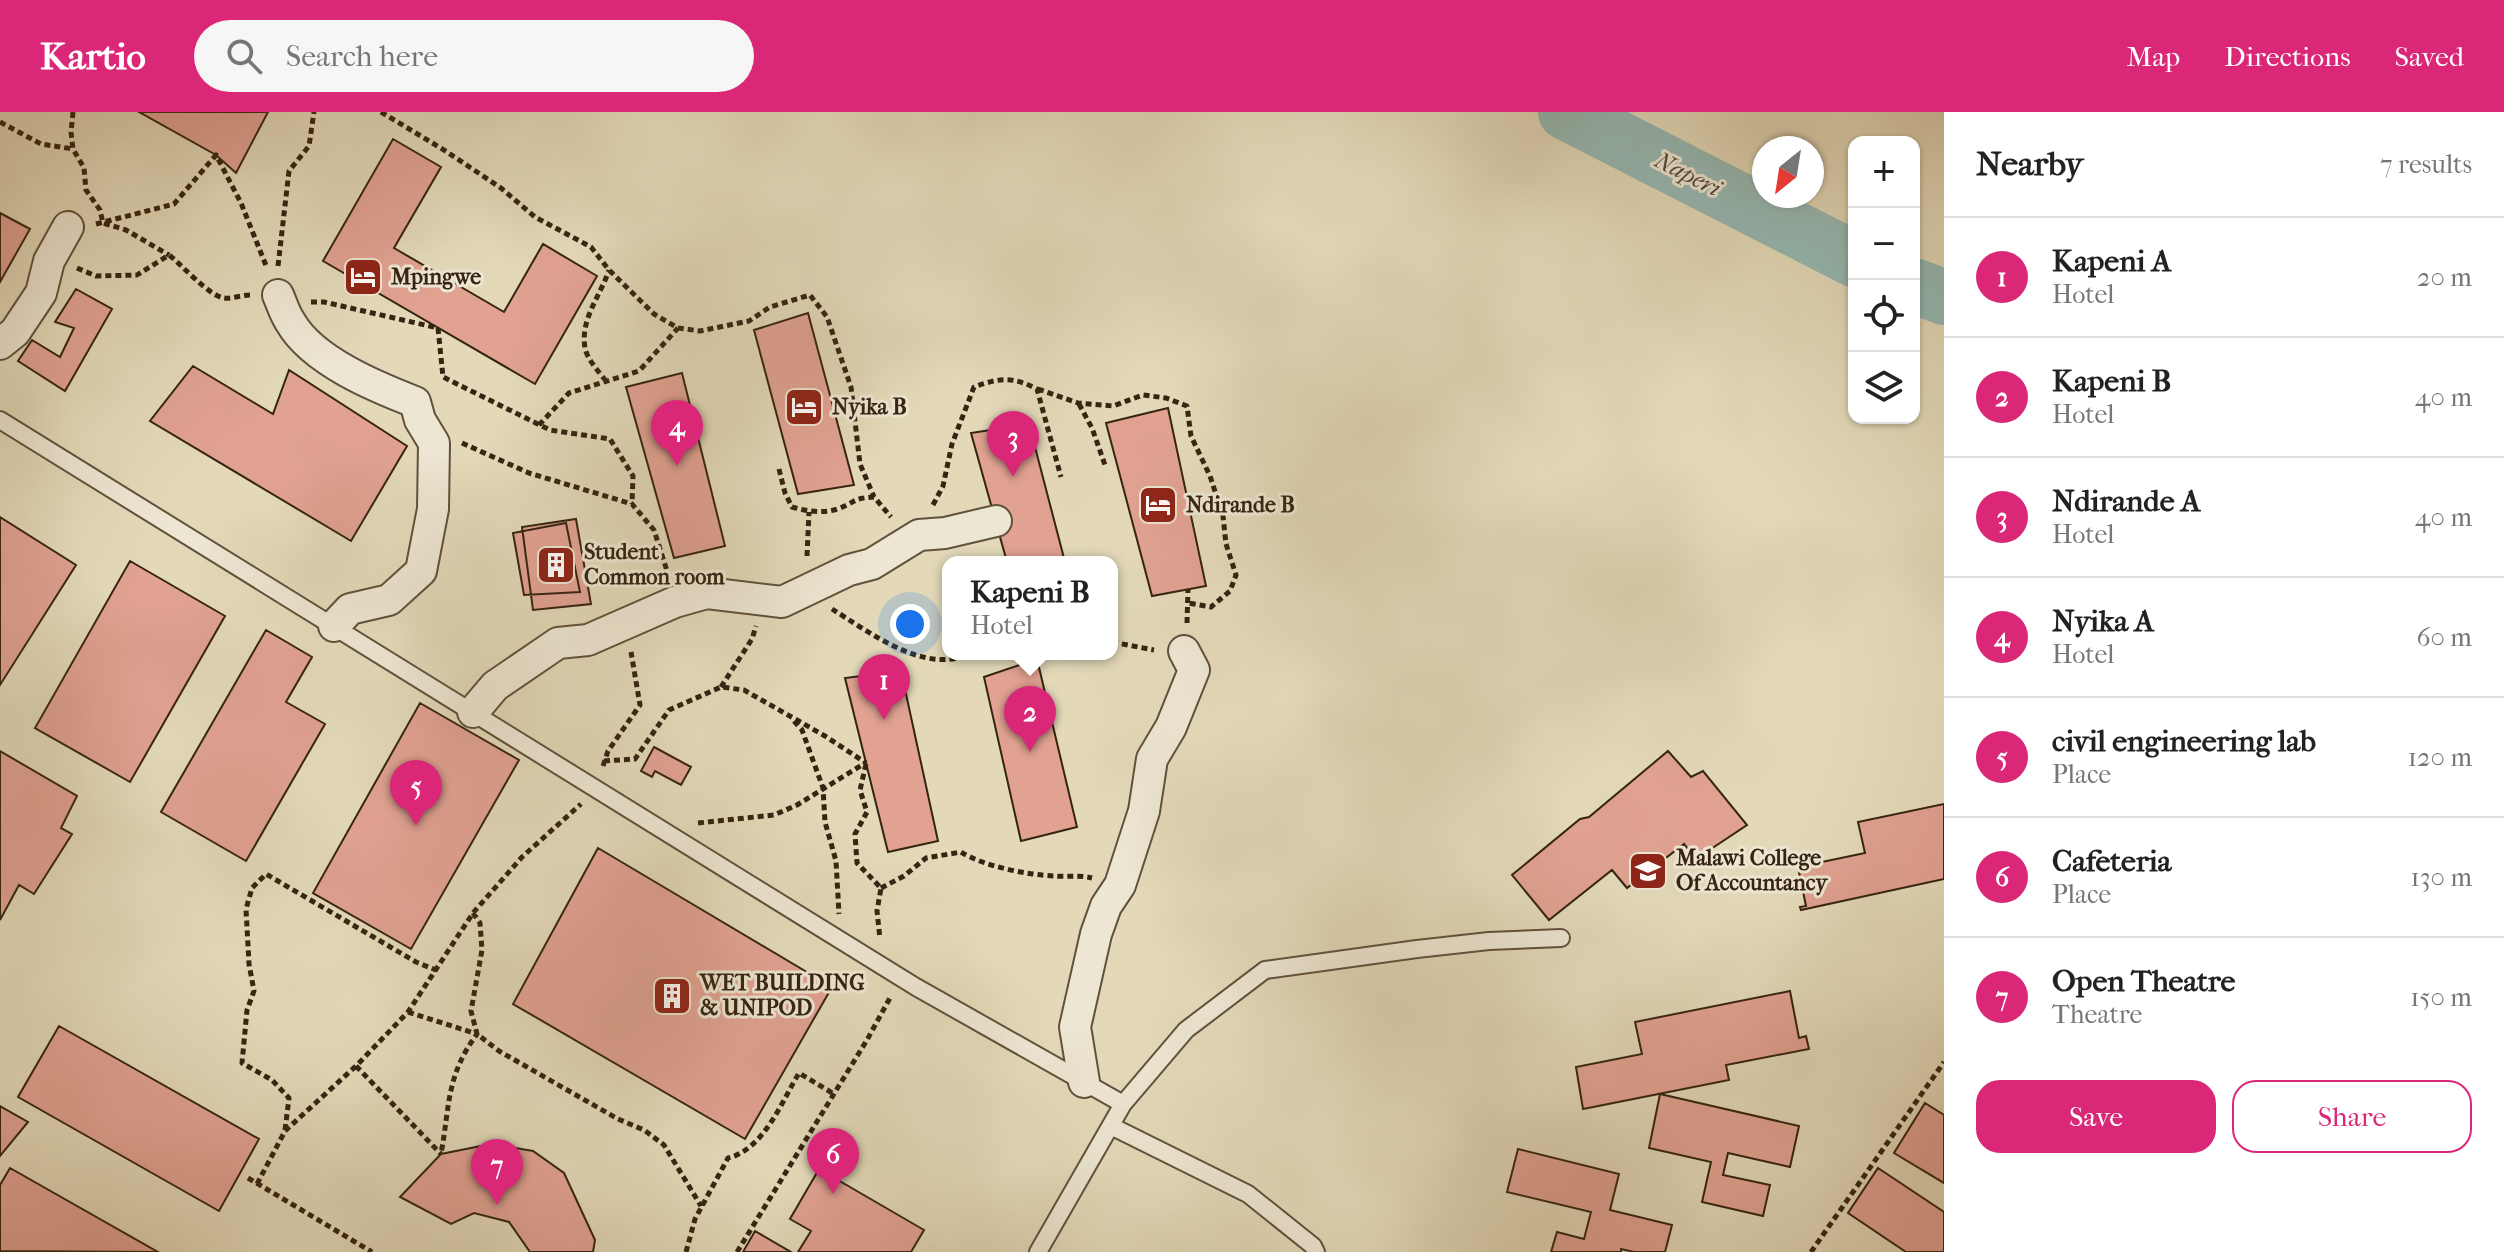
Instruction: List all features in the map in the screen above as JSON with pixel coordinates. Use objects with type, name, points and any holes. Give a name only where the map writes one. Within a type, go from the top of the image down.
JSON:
[{"type":"street","points":[[0,344],[15,332],[41,293],[49,261],[68,227]]},
{"type":"street","points":[[278,295],[291,325],[317,352],[388,392],[415,402],[420,420],[434,443],[433,509],[421,571],[389,600],[350,609],[334,626]]},
{"type":"street","points":[[473,712],[495,686],[558,643],[588,640],[626,621],[707,593],[782,602],[849,570],[872,564],[919,535],[945,533],[996,521]]},
{"type":"street","points":[[1084,1082],[1075,1027],[1096,934],[1106,906],[1120,885],[1144,811],[1152,759],[1171,727],[1194,670],[1184,651]]},
{"type":"lane","points":[[0,420],[901,978],[1123,1104]]},
{"type":"lane","points":[[1038,1252],[1123,1104],[1186,1030],[1265,970],[1432,947],[1561,938]]},
{"type":"lane","points":[[1111,1126],[1248,1194],[1313,1246],[1316,1252]]},
{"type":"path","points":[[73,112],[73,149],[84,168],[86,190],[100,210],[103,223]]},
{"type":"path","points":[[278,295],[278,255],[286,213],[289,171],[309,146],[314,112]]},
{"type":"path","points":[[381,112],[501,188],[535,217],[591,247],[609,270],[654,314],[678,328],[700,331],[749,321],[770,307],[810,295],[827,317],[851,387],[860,464],[874,497],[893,519],[919,535],[943,486],[952,444],[974,387],[994,380],[1020,380],[1078,403],[1113,406],[1143,395],[1166,398],[1187,406],[1191,436],[1210,476],[1223,516],[1226,544],[1236,575],[1230,591],[1211,607],[1188,603]]},
{"type":"path","points":[[0,122],[41,144],[73,149]]},
{"type":"path","points":[[68,227],[103,223],[174,204],[216,155],[241,203],[278,295]]},
{"type":"path","points":[[103,223],[126,230],[169,255],[208,290],[224,298],[278,295],[305,302],[324,302],[438,328],[443,377],[539,425],[578,436],[610,439],[633,476],[632,504]]},
{"type":"path","points":[[49,261],[66,263],[96,276],[117,277],[137,275],[169,255]]},
{"type":"path","points":[[606,381],[585,351],[586,317],[602,293],[609,270]]},
{"type":"path","points":[[539,425],[569,393],[639,371],[678,328]]},
{"type":"path","points":[[1037,389],[1061,477]]},
{"type":"path","points":[[1078,403],[1092,428],[1105,465]]},
{"type":"path","points":[[428,433],[474,447],[494,460],[529,473],[632,504],[654,530],[675,602]]},
{"type":"path","points":[[779,469],[792,507],[809,512],[837,509],[856,498],[874,497]]},
{"type":"path","points":[[809,512],[806,533],[807,591],[897,648],[934,661],[943,660]]},
{"type":"path","points":[[721,687],[752,639],[762,599]]},
{"type":"path","points":[[257,1184],[285,1131],[356,1066],[408,1012],[473,913],[522,857],[598,790],[604,761],[640,705],[626,621]]},
{"type":"path","points":[[1118,643],[1160,651],[1184,651]]},
{"type":"path","points":[[604,761],[635,759],[669,710],[721,687],[744,690],[866,763]]},
{"type":"path","points":[[790,717],[802,730],[823,788],[825,822],[836,861],[839,939]]},
{"type":"path","points":[[866,763],[860,790],[867,812],[855,834],[857,863],[881,888]]},
{"type":"path","points":[[660,828],[774,815],[866,763]]},
{"type":"path","points":[[881,888],[904,876],[926,858],[961,852],[975,861],[1051,877],[1085,876],[1120,885]]},
{"type":"path","points":[[285,1131],[289,1098],[272,1080],[242,1063],[247,1010],[254,991],[246,909],[252,888],[266,874],[416,962],[436,970]]},
{"type":"path","points":[[881,888],[877,911],[885,968]]},
{"type":"path","points":[[473,913],[480,923],[482,950],[471,1011],[477,1034]]},
{"type":"path","points":[[737,1252],[901,978]]},
{"type":"path","points":[[408,1012],[477,1034],[499,1051],[618,1119],[644,1130],[664,1145],[701,1206]]},
{"type":"path","points":[[356,1066],[441,1154],[452,1081],[460,1057],[477,1034]]},
{"type":"path","points":[[1811,1252],[1944,1062]]},
{"type":"path","points":[[686,1252],[701,1206],[728,1158],[741,1155],[760,1139],[799,1073],[834,1094]]},
{"type":"path","points":[[248,1178],[372,1252]]},
{"type":"building","points":[[139,112],[268,112],[236,173],[216,155]]},
{"type":"building","points":[[393,139],[441,167],[394,248],[504,312],[543,244],[597,276],[535,384],[323,261]]},
{"type":"building","points":[[0,213],[30,229],[0,282]]},
{"type":"building","points":[[76,289],[112,309],[65,391],[18,361],[32,340],[60,357],[74,328],[55,322]]},
{"type":"building","name":"Nyika B","points":[[808,313],[854,485],[798,494],[754,330]]},
{"type":"building","points":[[193,366],[273,414],[289,370],[407,446],[351,541],[150,421]]},
{"type":"building","points":[[682,373],[725,546],[674,558],[626,387]]},
{"type":"building","name":"Ndirande B","points":[[1168,408],[1206,586],[1152,596],[1106,423]]},
{"type":"building","points":[[1029,424],[1063,556],[1005,556],[971,433]]},
{"type":"building","points":[[0,517],[76,565],[0,685]]},
{"type":"building","name":"Student Common room","points":[[576,519],[591,604],[533,610],[522,527]]},
{"type":"building","name":"Student Common room","points":[[566,523],[580,592],[524,595],[513,533]]},
{"type":"building","points":[[130,561],[225,616],[130,782],[35,728]]},
{"type":"building","points":[[266,630],[312,657],[286,702],[325,724],[246,861],[161,812]]},
{"type":"building","points":[[1037,660],[1077,827],[1021,841],[984,677]]},
{"type":"building","points":[[901,671],[938,841],[888,852],[845,678]]},
{"type":"building","points":[[420,703],[519,760],[411,949],[313,893]]},
{"type":"building","points":[[654,747],[691,767],[681,785],[655,771],[652,777],[641,771]]},
{"type":"building","points":[[0,751],[77,796],[61,828],[72,834],[34,894],[19,885],[0,920]]},
{"type":"building","points":[[1668,751],[1691,777],[1703,771],[1747,825],[1696,859],[1684,844],[1627,888],[1612,870],[1549,920],[1512,875],[1580,819],[1589,817]]},
{"type":"building","points":[[1944,804],[1944,879],[1801,910],[1800,907],[1806,906],[1798,867],[1865,853],[1858,822]]},
{"type":"building","name":"WET BUILDING & UNIPOD","points":[[598,848],[832,987],[745,1139],[513,1004]]},
{"type":"building","points":[[1790,991],[1799,1038],[1806,1036],[1809,1049],[1726,1065],[1729,1080],[1583,1109],[1576,1067],[1642,1054],[1635,1022]]},
{"type":"building","points":[[59,1026],[259,1139],[219,1211],[18,1097]]},
{"type":"building","points":[[1660,1094],[1799,1126],[1790,1167],[1728,1153],[1723,1175],[1770,1185],[1763,1216],[1702,1202],[1711,1162],[1649,1148]]},
{"type":"building","points":[[1925,1103],[1944,1115],[1944,1183],[1894,1153]]},
{"type":"building","points":[[0,1106],[28,1122],[0,1156]]},
{"type":"building","points":[[491,1144],[533,1151],[564,1173],[595,1240],[593,1252],[530,1252],[509,1222],[474,1213],[451,1224],[400,1197],[441,1154]]},
{"type":"building","points":[[1518,1149],[1619,1174],[1610,1210],[1672,1225],[1665,1252],[1621,1249],[1621,1252],[1551,1252],[1557,1232],[1584,1239],[1591,1212],[1507,1192]]},
{"type":"building","points":[[10,1168],[158,1252],[0,1251],[0,1185]]},
{"type":"building","points":[[1878,1168],[1944,1212],[1944,1252],[1906,1252],[1848,1213]]},
{"type":"building","points":[[819,1169],[924,1230],[911,1252],[798,1252],[811,1231],[790,1219]]},
{"type":"building","points":[[755,1231],[791,1252],[743,1252]]},
{"type":"waterway","name":"Naperi","points":[[1566,112],[1848,256]]},
{"type":"waterway","name":"Naperi","points":[[1920,288],[1944,297]]},
{"type":"place","name":"Mpingwe","points":[[363,277]]},
{"type":"place","name":"Nyika B","points":[[804,407]]},
{"type":"place","name":"Nyika A","points":[[677,466]]},
{"type":"place","name":"Ndirande A","points":[[1013,477]]},
{"type":"place","name":"Ndirande B","points":[[1158,505]]},
{"type":"place","name":"Student Common room","points":[[556,565]]},
{"type":"place","name":"Kapeni A","points":[[884,720]]},
{"type":"place","name":"Kapeni B","points":[[1030,752]]},
{"type":"place","name":"civil engineering lab","points":[[416,826]]},
{"type":"place","name":"Malawi College Of Accountancy","points":[[1648,871]]},
{"type":"place","name":"WET BUILDING & UNIPOD","points":[[672,996]]},
{"type":"place","name":"Cafeteria","points":[[833,1194]]},
{"type":"place","name":"Open Theatre","points":[[497,1205]]}]
